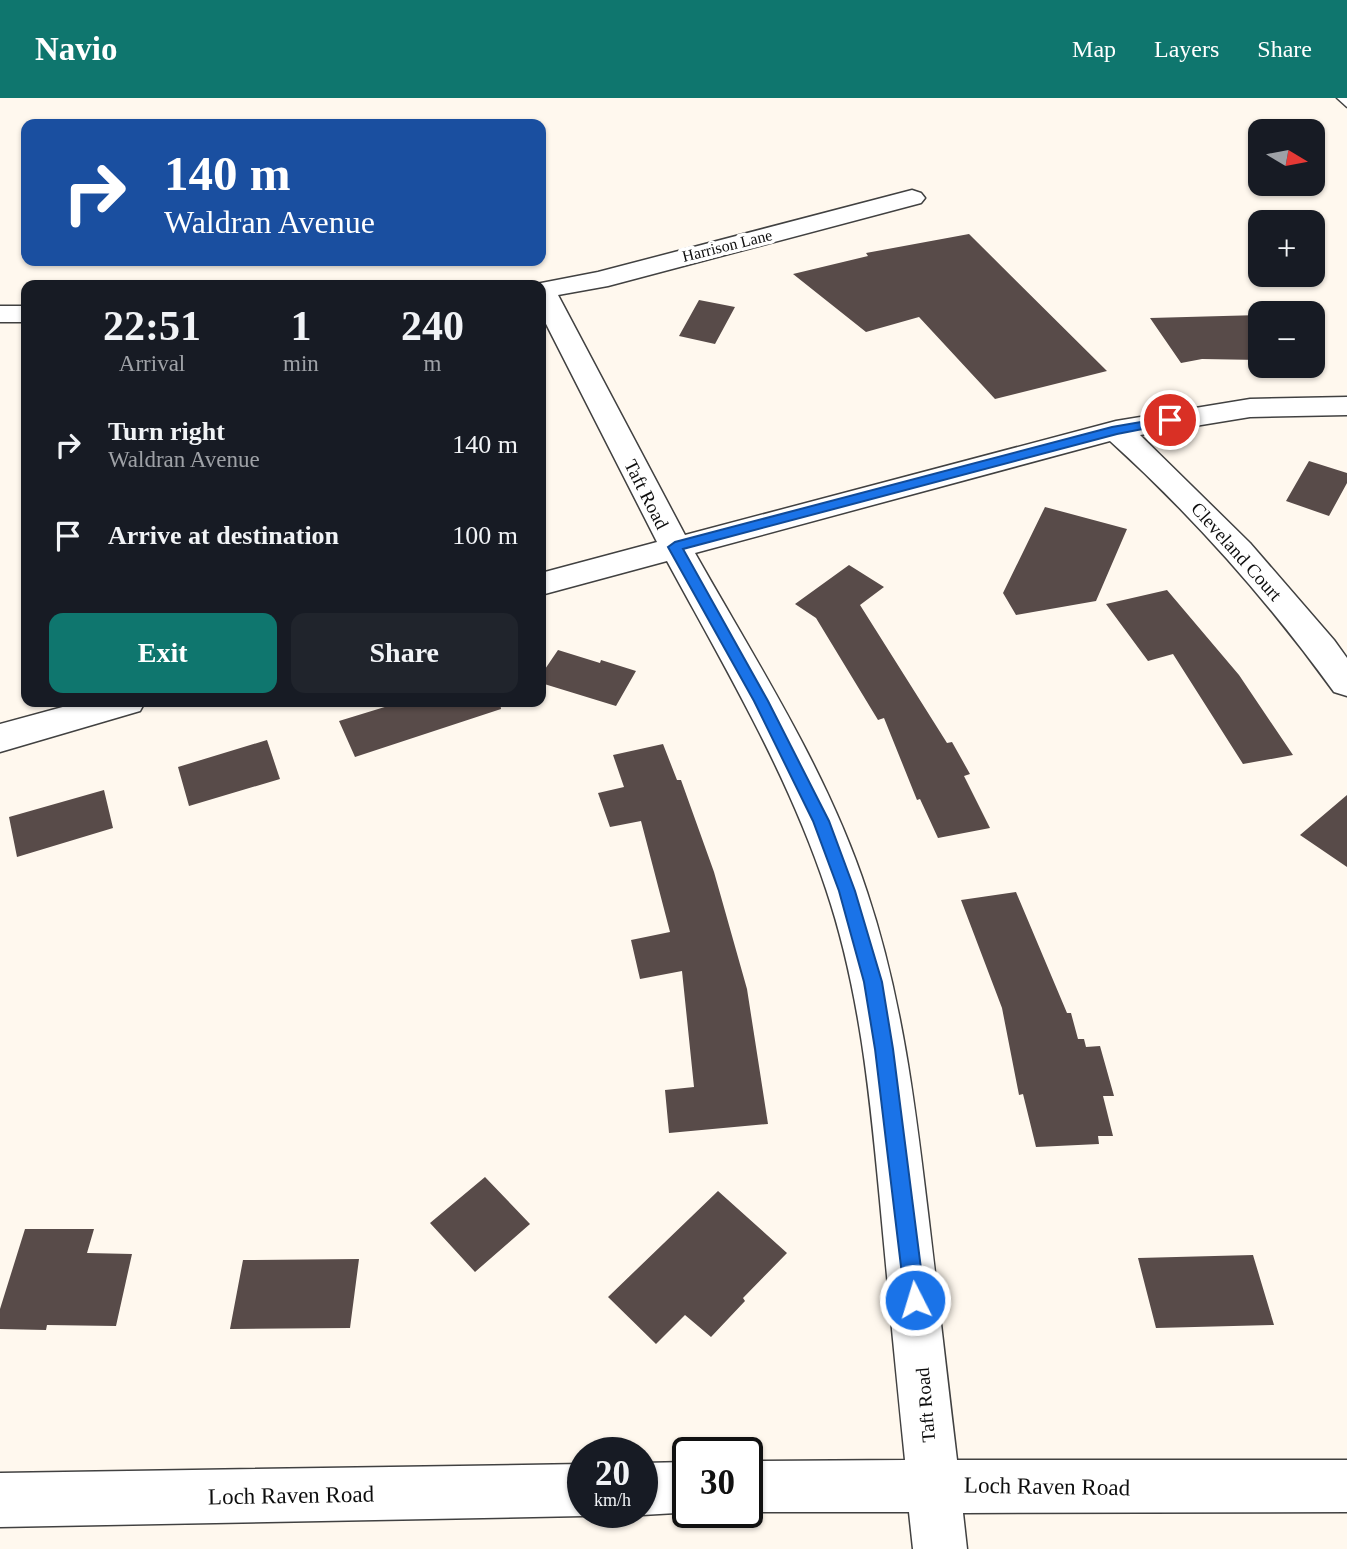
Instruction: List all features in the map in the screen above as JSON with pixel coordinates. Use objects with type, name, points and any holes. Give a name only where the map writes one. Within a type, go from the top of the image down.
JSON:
[{"type":"street","name":"Harrison Lane","points":[[546,289],[599,280],[912,198]]},
{"type":"street","name":"Taft Road","points":[[546,300],[675,547],[761,701],[821,821],[847,891],[873,982],[892,1093],[909,1234],[940,1549]]},
{"type":"street","points":[[0,314],[21,314]]},
{"type":"street","points":[[546,583],[1116,430],[1250,408],[1347,406]]},
{"type":"street","name":"Cleveland Court","points":[[1116,430],[1201,509],[1279,597],[1347,683]]},
{"type":"street","points":[[0,738],[109,707]]},
{"type":"street","name":"Loch Raven Road","points":[[763,1487],[932,1484],[1203,1488],[1347,1486]]},
{"type":"street","name":"Loch Raven Road","points":[[0,1500],[567,1490]]},
{"type":"lane","points":[[1343,98],[1347,103]]},
{"type":"building","points":[[969,234],[1107,371],[995,399],[919,317],[866,332],[793,274],[868,256],[866,253]]},
{"type":"building","points":[[699,300],[735,307],[715,344],[679,336]]},
{"type":"building","points":[[1248,315],[1248,360],[1202,359],[1181,363],[1150,318]]},
{"type":"building","points":[[1309,461],[1347,473],[1347,483],[1329,516],[1286,501]]},
{"type":"building","points":[[1045,507],[1127,529],[1096,601],[1016,615],[1003,593]]},
{"type":"building","points":[[849,565],[884,587],[860,605],[947,743],[952,742],[970,774],[964,776],[990,828],[938,838],[920,799],[917,800],[884,718],[878,720],[816,618],[795,604]]},
{"type":"building","points":[[1167,590],[1239,675],[1293,755],[1243,764],[1173,654],[1148,661],[1106,604]]},
{"type":"building","points":[[558,650],[636,671],[616,706],[546,685],[546,668]]},
{"type":"building","points":[[385,707],[501,709],[355,757],[339,721]]},
{"type":"building","points":[[267,740],[280,779],[189,806],[178,767]]},
{"type":"building","points":[[663,744],[677,780],[681,780],[714,872],[747,989],[768,1124],[669,1133],[665,1090],[694,1087],[682,971],[640,979],[631,940],[670,932],[641,821],[610,827],[598,793],[624,787],[613,755]]},
{"type":"building","points":[[104,790],[113,828],[17,857],[9,817]]},
{"type":"building","points":[[1347,795],[1347,867],[1300,835]]},
{"type":"building","points":[[1016,892],[1067,1013],[1071,1013],[1078,1039],[1084,1039],[1086,1047],[1100,1046],[1114,1096],[1103,1096],[1113,1136],[1098,1136],[1099,1144],[1036,1147],[1023,1094],[1019,1095],[1002,1008],[961,900]]},
{"type":"building","points":[[485,1177],[530,1224],[475,1272],[430,1223]]},
{"type":"building","points":[[718,1191],[787,1253],[743,1298],[745,1301],[711,1337],[685,1315],[656,1344],[608,1297]]},
{"type":"building","points":[[25,1229],[94,1229],[87,1253],[132,1254],[116,1326],[47,1325],[46,1330],[0,1329],[0,1309]]},
{"type":"building","points":[[1253,1255],[1274,1325],[1156,1328],[1138,1258]]},
{"type":"building","points":[[359,1259],[350,1328],[230,1329],[243,1260]]},
{"type":"route","points":[[915,1300],[892,1093],[873,982],[847,891],[821,821],[761,701],[675,547],[1116,430],[1170,420]]}]
